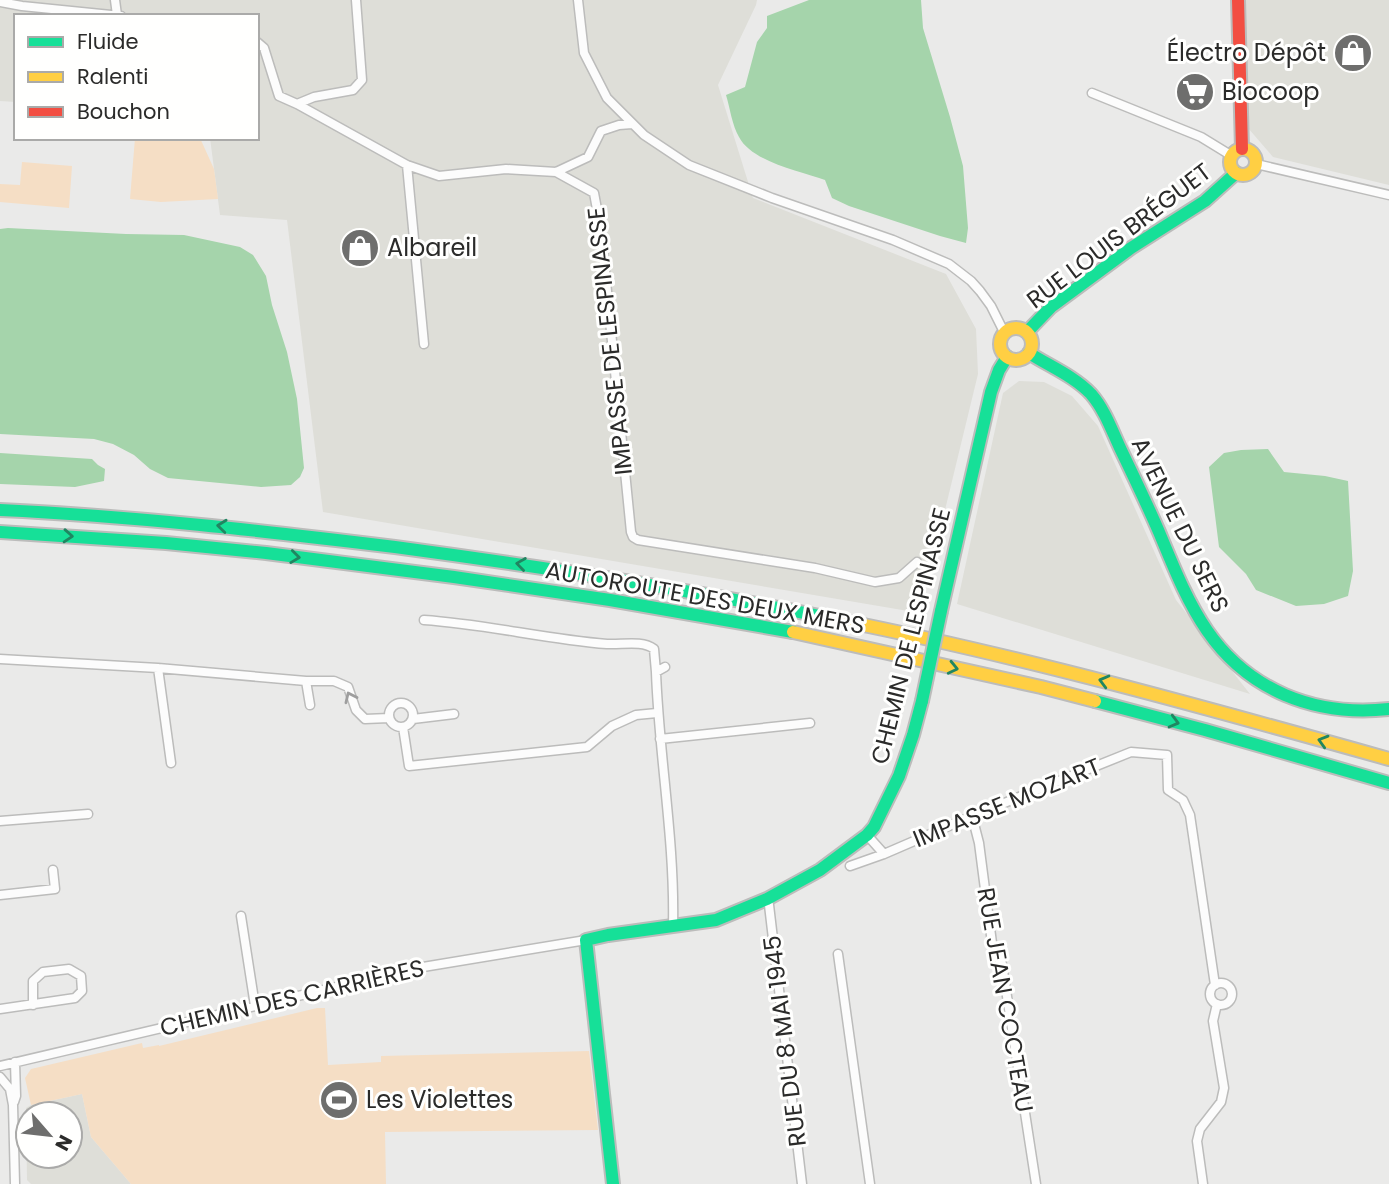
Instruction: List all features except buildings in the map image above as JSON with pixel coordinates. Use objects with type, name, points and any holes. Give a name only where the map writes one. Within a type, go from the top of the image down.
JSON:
[{"type":"main road","name":"RUE LOUIS BRÉGUET","points":[[1238,0],[1237,153],[1231,165],[1236,173],[1248,174],[1256,164]]},
{"type":"main road","points":[[1237,153],[1253,153],[1256,164]]},
{"type":"main road","name":"RUE LOUIS BRÉGUET","points":[[1027,332],[1051,307],[1130,247],[1205,201],[1236,173]]},
{"type":"main road","points":[[1017,328],[1027,332],[1032,339],[1029,353],[1019,360],[1007,357],[1001,344],[1008,330],[1017,328]]},
{"type":"main road","name":"AVENUE DU SERS","points":[[1029,353],[1080,385],[1097,401],[1190,604],[1217,646],[1258,682],[1302,702],[1349,711],[1372,712],[1389,709]]},
{"type":"main road","name":"CHEMIN DE LESPINASSE","points":[[586,940],[716,920],[767,899],[820,870],[874,827],[900,776],[913,735],[990,392],[1007,357]]},
{"type":"main road","name":"AUTOROUTE DES DEUX MERS","points":[[0,510],[156,520],[267,531],[587,574],[775,606],[1045,665],[1211,708],[1389,760]]},
{"type":"main road","name":"AUTOROUTE DES DEUX MERS","points":[[0,533],[166,542],[266,553],[610,600],[770,628],[1041,687],[1389,783]]},
{"type":"main road","points":[[586,940],[613,1184]]},
{"type":"street","points":[[297,104],[313,97],[354,90],[362,80],[356,0]]},
{"type":"street","points":[[578,0],[584,53],[607,98],[644,135],[689,165],[772,198],[893,240],[949,264],[980,291],[1005,334]]},
{"type":"street","points":[[0,2],[108,14]]},
{"type":"street","points":[[259,44],[264,48],[278,96],[407,165],[439,176],[506,169],[556,172],[588,157],[601,131],[632,124]]},
{"type":"street","points":[[1093,93],[1237,153]]},
{"type":"street","points":[[1256,164],[1389,195]]},
{"type":"street","points":[[407,165],[424,344]]},
{"type":"street","name":"IMPASSE DE LESPINASSE","points":[[556,172],[594,193],[601,231],[633,537],[638,540],[815,568],[875,582],[899,578],[917,562]]},
{"type":"street","points":[[424,620],[459,622],[595,643],[644,644],[654,649],[673,926]]},
{"type":"street","points":[[0,659],[334,681],[348,687],[356,710],[365,719],[389,718]]},
{"type":"street","points":[[656,671],[665,667]]},
{"type":"street","points":[[158,668],[171,763]]},
{"type":"street","points":[[306,681],[310,705]]},
{"type":"street","points":[[413,719],[412,710],[407,705],[399,703],[389,711],[392,724],[398,727],[408,725],[413,719],[454,714]]},
{"type":"street","points":[[403,727],[409,766],[587,747],[612,726],[636,715],[657,713]]},
{"type":"street","points":[[660,739],[810,723]]},
{"type":"street","name":"IMPASSE MOZART","points":[[850,866],[1131,751],[1167,755],[1168,790],[1183,800],[1190,815],[1215,985]]},
{"type":"street","points":[[0,821],[88,814]]},
{"type":"street","name":"RUE JEAN COCTEAU","points":[[972,816],[979,843],[992,943],[1002,964],[1036,1184]]},
{"type":"street","points":[[867,835],[884,854]]},
{"type":"street","points":[[0,895],[55,889],[53,870]]},
{"type":"street","name":"RUE DU 8 MAI 1945","points":[[767,899],[802,1184]]},
{"type":"street","points":[[241,916],[255,1006]]},
{"type":"street","name":"CHEMIN DES CARRIÈRES","points":[[0,1066],[417,968],[586,940]]},
{"type":"street","points":[[838,954],[870,1184]]},
{"type":"street","points":[[0,1009],[33,1005],[75,999],[82,991],[81,975],[69,969],[43,972],[33,981],[33,1005]]},
{"type":"street","points":[[1226,984],[1230,988],[1231,998],[1226,1004],[1217,1004],[1210,997],[1210,991],[1215,985],[1226,984]]},
{"type":"street","points":[[1203,1184],[1197,1141],[1200,1129],[1221,1102],[1224,1088],[1213,1021],[1217,1004]]},
{"type":"street","points":[[13,1105],[16,1096],[15,1062]]},
{"type":"street","points":[[0,1077],[10,1089],[13,1105],[15,1184]]},
{"type":"shaded area","points":[[0,0],[757,0],[718,85],[753,198],[946,274],[976,329],[978,374],[920,613],[323,512],[287,220],[220,215],[210,140],[259,140],[259,14],[14,14],[14,102],[0,101]]},
{"type":"shaded area","points":[[809,0],[921,0],[923,28],[963,166],[968,228],[966,243],[849,206],[832,198],[825,180],[765,159],[745,146],[739,137],[726,95],[745,87],[757,42],[767,28],[767,16]]},
{"type":"shaded area","points":[[1243,0],[1389,0],[1389,185],[1273,157],[1248,128]]},
{"type":"shaded area","points":[[135,140],[201,140],[214,169],[218,199],[161,202],[130,199]]},
{"type":"shaded area","points":[[22,162],[72,166],[69,208],[0,202],[0,184],[20,185]]},
{"type":"shaded area","points":[[0,229],[184,235],[240,247],[253,255],[266,276],[297,399],[304,468],[300,477],[291,485],[261,487],[168,478],[150,469],[134,455],[113,444],[94,439],[0,434]]},
{"type":"shaded area","points":[[1019,381],[1044,382],[1072,396],[1098,426],[1176,600],[1250,694],[957,604],[1003,393]]},
{"type":"shaded area","points":[[1268,449],[1284,472],[1348,481],[1353,571],[1348,596],[1324,604],[1296,606],[1256,590],[1246,574],[1219,547],[1209,467],[1224,453]]},
{"type":"shaded area","points":[[0,453],[92,459],[105,469],[104,481],[75,487],[0,484]]},
{"type":"shaded area","name":"Les Violettes","points":[[325,1008],[328,1065],[381,1062],[381,1056],[589,1051],[598,1130],[385,1132],[386,1184],[131,1184],[91,1137],[82,1094],[54,1100],[30,1100],[25,1078],[31,1069],[142,1043],[143,1048]]},
{"type":"shaded area","points":[[82,1094],[83,1100],[54,1100]]},
{"type":"shaded area","points":[[84,1104],[91,1137],[131,1184],[31,1184],[27,1180],[27,1170],[84,1170]]},
{"type":"traffic: fast","points":[[1027,332],[1051,307],[1131,248],[1205,201],[1236,173]]},
{"type":"traffic: fast","points":[[1029,353],[1077,382],[1096,400],[1192,606],[1220,648],[1238,666],[1260,682],[1310,704],[1349,710],[1389,709]]},
{"type":"traffic: fast","points":[[941,611],[991,392],[1007,357]]},
{"type":"traffic: fast","points":[[0,510],[198,525],[395,547],[618,580],[839,620]]},
{"type":"traffic: fast","points":[[0,532],[266,553],[610,600],[793,632]]},
{"type":"traffic: fast","points":[[922,701],[941,611]]},
{"type":"traffic: fast","points":[[613,1184],[586,940],[716,920],[767,899],[820,870],[874,827],[899,776],[922,701]]},
{"type":"traffic: fast","points":[[1095,701],[1389,783]]},
{"type":"traffic: slow","points":[[1243,149],[1252,153],[1256,162],[1252,171],[1243,175],[1234,171],[1230,162],[1234,153],[1243,149]]},
{"type":"traffic: slow","points":[[1016,328],[1027,333],[1032,344],[1027,355],[1016,360],[1005,355],[1000,344],[1005,333],[1016,328]]},
{"type":"traffic: slow","points":[[839,620],[1047,667],[1389,759]]},
{"type":"traffic: slow","points":[[793,632],[1095,701]]},
{"type":"traffic: jam","points":[[1238,0],[1242,149]]},
{"type":"place","name":"Électro Dépôt","points":[[1353,53]]},
{"type":"place","name":"Biocoop","points":[[1195,92]]},
{"type":"place","name":"Albareil","points":[[360,248]]},
{"type":"place","name":"Les Violettes","points":[[339,1100]]}]
